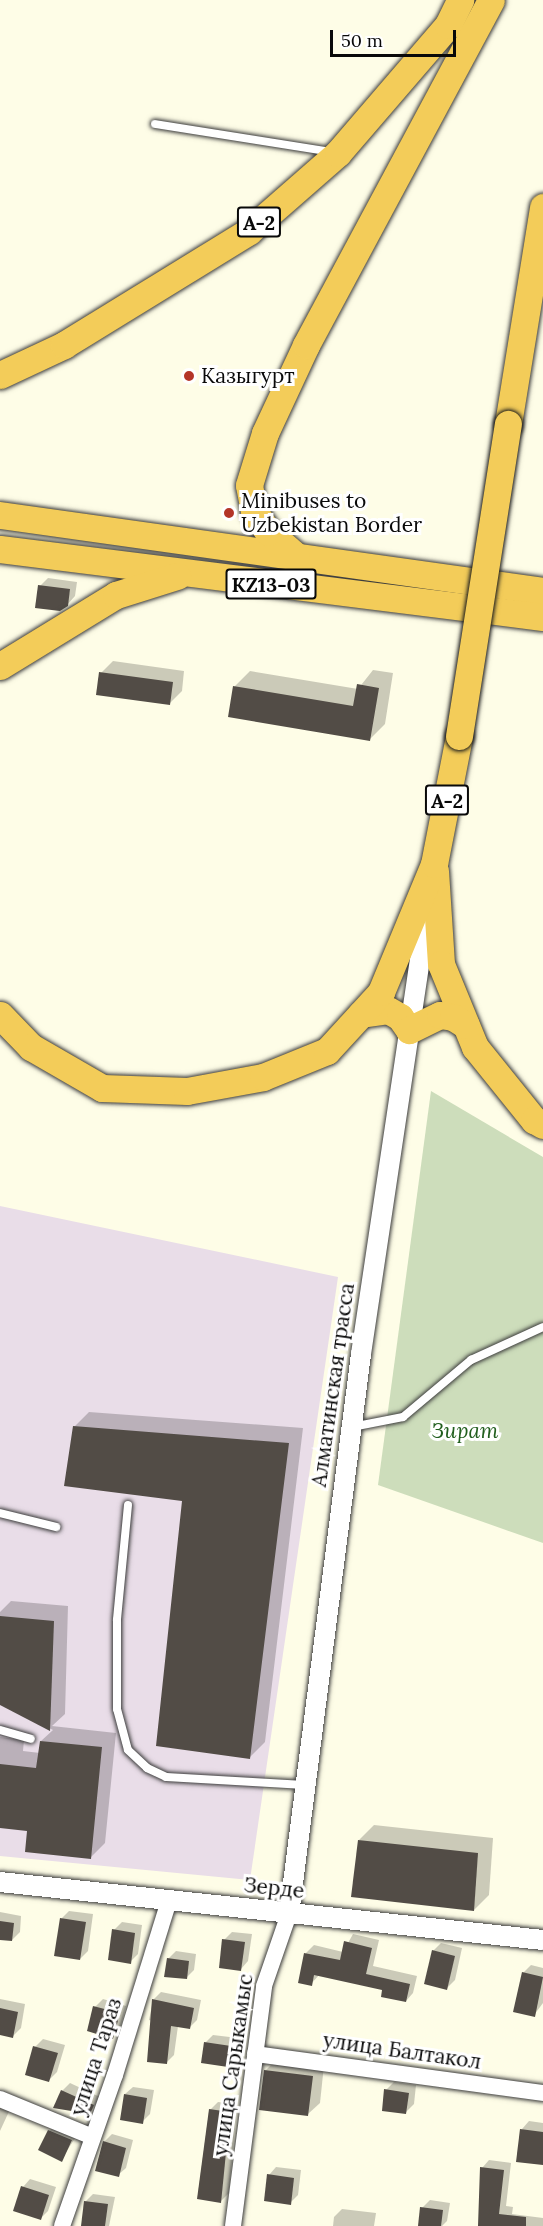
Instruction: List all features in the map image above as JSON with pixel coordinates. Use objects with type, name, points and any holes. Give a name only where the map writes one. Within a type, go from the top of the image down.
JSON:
[{"type":"highway","name":"A-2","points":[[0,375],[64,345],[249,231],[338,153],[448,25],[460,0]]},
{"type":"highway","points":[[312,589],[305,557],[268,532],[254,512],[249,485],[265,433],[306,345],[491,0]]},
{"type":"highway","name":"A-2","points":[[434,864],[459,736],[543,207]]},
{"type":"highway","name":"KZ13-03","points":[[0,514],[543,591]]},
{"type":"highway","name":"KZ13-03","points":[[0,549],[543,617]]},
{"type":"highway","points":[[0,666],[116,595],[186,574]]},
{"type":"highway","points":[[0,1016],[31,1047],[102,1088],[187,1091],[263,1077],[327,1051],[381,992],[434,864]]},
{"type":"highway","points":[[434,864],[441,964],[475,1047],[534,1120],[543,1125]]},
{"type":"highway","points":[[361,1014],[388,1010],[400,1017],[409,1030],[440,1015],[453,1017],[466,1025]]},
{"type":"street","name":"Алматинская трасса","points":[[289,1914],[351,1427],[434,864]]},
{"type":"street","name":"Зерде","points":[[0,1882],[543,1940]]},
{"type":"street","name":"улица Тараз","points":[[62,2226],[169,1901]]},
{"type":"street","name":"улица Сарыкамыс","points":[[233,2226],[264,1986],[289,1914]]},
{"type":"street","name":"улица Балтакол","points":[[255,2054],[543,2093]]},
{"type":"street","points":[[0,2099],[93,2137]]},
{"type":"lane","points":[[155,124],[338,153]]},
{"type":"lane","points":[[351,1427],[403,1417],[471,1360],[543,1327]]},
{"type":"lane","points":[[128,1505],[117,1631],[117,1709],[128,1750],[147,1768],[166,1777],[305,1785]]},
{"type":"lane","points":[[0,1513],[56,1527]]},
{"type":"lane","points":[[0,1730],[31,1739]]},
{"type":"shaded area","points":[[0,1206],[338,1277],[250,1880],[0,1856]]},
{"type":"green space","name":"Зират","points":[[431,1091],[543,1157],[543,1543],[378,1485]]},
{"type":"building","points":[[38,585],[70,589],[68,606],[60,611],[35,608]]},
{"type":"building","points":[[99,672],[173,682],[170,705],[96,695]]},
{"type":"building","points":[[357,684],[379,688],[370,741],[228,717],[233,686],[353,706]]},
{"type":"building","points":[[73,1426],[289,1443],[250,1759],[156,1746],[182,1501],[64,1486]]},
{"type":"building","points":[[0,1616],[54,1621],[50,1731],[0,1705]]},
{"type":"building","points":[[40,1741],[102,1747],[91,1859],[25,1852],[27,1831],[0,1828],[0,1764],[36,1768]]},
{"type":"building","points":[[358,1840],[478,1853],[474,1911],[351,1897]]},
{"type":"building","points":[[60,1918],[86,1922],[80,1960],[54,1956]]},
{"type":"building","points":[[0,1921],[14,1923],[12,1941],[0,1940]]},
{"type":"building","points":[[112,1929],[135,1933],[131,1964],[108,1960]]},
{"type":"building","points":[[222,1939],[245,1942],[241,1971],[219,1968]]},
{"type":"building","points":[[344,1941],[372,1948],[366,1974],[410,1984],[406,2002],[381,1997],[382,1990],[314,1975],[312,1986],[298,1983],[304,1953],[340,1960]]},
{"type":"building","points":[[432,1950],[455,1956],[447,1990],[424,1984]]},
{"type":"building","points":[[167,1958],[189,1961],[187,1979],[164,1977]]},
{"type":"building","points":[[522,1972],[543,1977],[535,2017],[513,2012]]},
{"type":"building","points":[[152,1999],[194,2008],[190,2029],[171,2026],[167,2064],[147,2062]]},
{"type":"building","points":[[93,2006],[120,2013],[113,2039],[87,2031]]},
{"type":"building","points":[[0,2008],[18,2012],[13,2038],[0,2035]]},
{"type":"building","points":[[204,2042],[231,2046],[228,2067],[201,2063]]},
{"type":"building","points":[[33,2046],[58,2053],[49,2082],[25,2075]]},
{"type":"building","points":[[264,2070],[313,2076],[308,2116],[259,2110]]},
{"type":"building","points":[[384,2089],[409,2093],[406,2114],[382,2111]]},
{"type":"building","points":[[61,2090],[94,2105],[90,2114],[53,2108]]},
{"type":"building","points":[[124,2094],[147,2098],[143,2124],[120,2120]]},
{"type":"building","points":[[209,2109],[230,2112],[221,2203],[197,2199]]},
{"type":"building","points":[[520,2129],[543,2132],[543,2165],[516,2162]]},
{"type":"building","points":[[48,2130],[72,2140],[62,2162],[38,2150]]},
{"type":"building","points":[[103,2141],[126,2148],[119,2177],[95,2171]]},
{"type":"building","points":[[480,2167],[504,2170],[499,2214],[526,2217],[526,2226],[478,2226]]},
{"type":"building","points":[[267,2174],[294,2178],[291,2205],[264,2201]]},
{"type":"building","points":[[21,2186],[49,2195],[41,2220],[13,2211]]},
{"type":"building","points":[[84,2201],[108,2204],[105,2226],[81,2226]]},
{"type":"building","points":[[420,2207],[443,2210],[441,2226],[418,2226]]},
{"type":"place","name":"Казыгурт","points":[[189,376]]},
{"type":"place","name":"Minibuses to Uzbekistan Border","points":[[229,513]]}]
